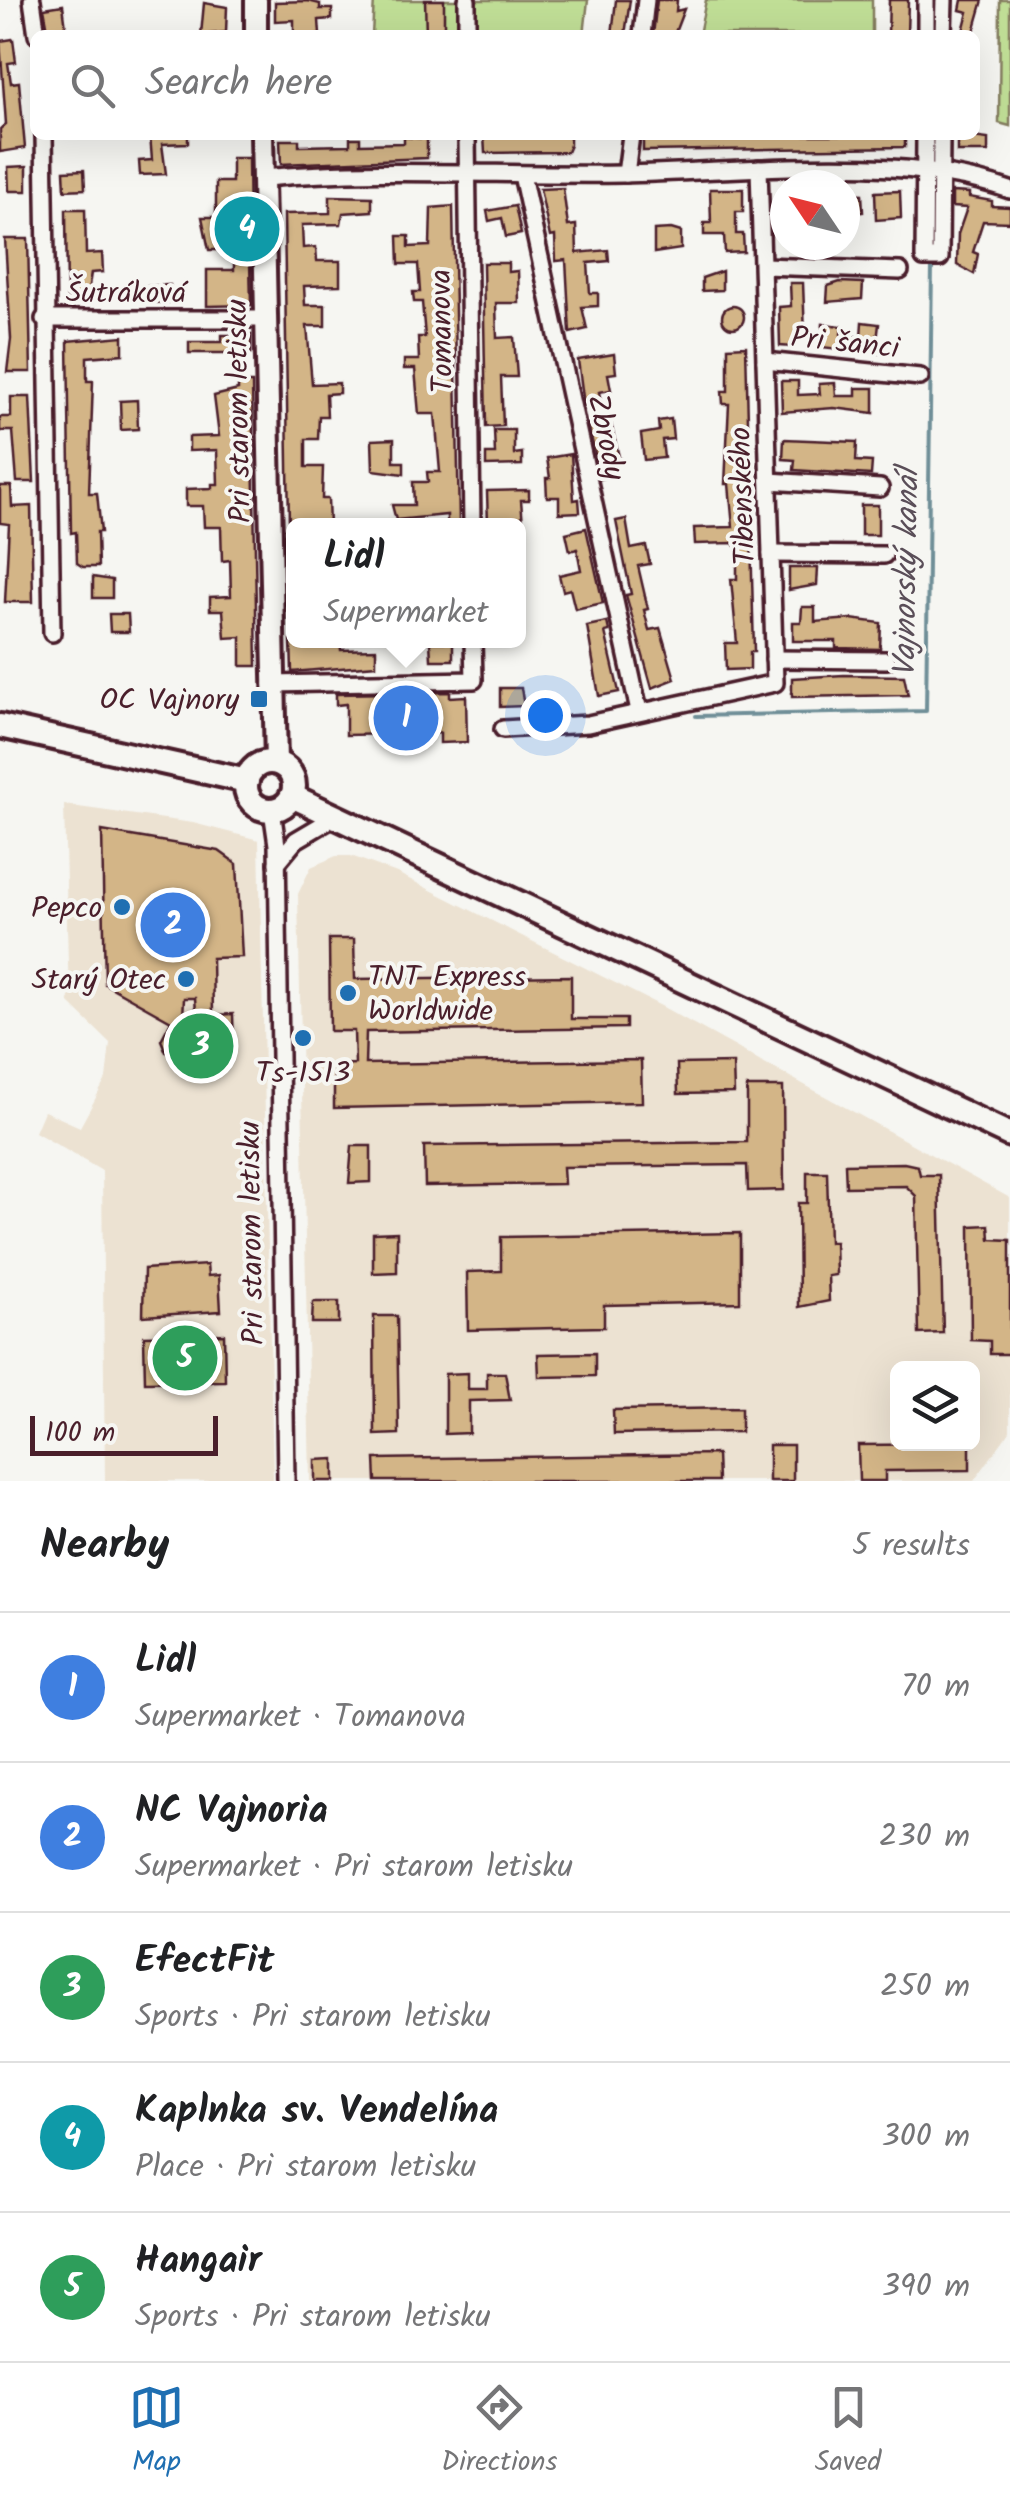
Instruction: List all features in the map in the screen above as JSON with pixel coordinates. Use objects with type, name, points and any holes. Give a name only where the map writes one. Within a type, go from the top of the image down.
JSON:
[{"type":"main road","points":[[0,726],[247,781]]},
{"type":"main road","points":[[276,763],[256,767],[247,781],[251,801],[272,810],[292,796],[1010,1135]]},
{"type":"main road","name":"Pri starom letisku","points":[[276,763],[292,776],[292,796]]},
{"type":"street","points":[[32,0],[36,30]]},
{"type":"street","points":[[256,0],[256,30]]},
{"type":"street","points":[[467,0],[467,30]]},
{"type":"street","points":[[643,30],[646,0]]},
{"type":"street","points":[[926,0],[926,30]]},
{"type":"street","points":[[943,30],[944,0]]},
{"type":"street","points":[[44,140],[52,632]]},
{"type":"street","name":"Pri starom letisku","points":[[262,140],[276,763]]},
{"type":"street","name":"Tomanova","points":[[467,140],[472,518]]},
{"type":"street","points":[[626,174],[630,140]]},
{"type":"street","points":[[926,140],[932,172],[940,258],[924,258],[932,172],[940,140]]},
{"type":"street","points":[[264,178],[626,174],[759,168],[932,172],[974,178],[1010,190]]},
{"type":"street","name":"Tibenského","points":[[759,168],[774,659]]},
{"type":"street","name":"Zbrody","points":[[522,175],[639,711]]},
{"type":"street","points":[[764,266],[900,271]]},
{"type":"street","name":"Šutráková","points":[[44,319],[268,319]]},
{"type":"street","name":"Pri šanci","points":[[765,362],[920,377]]},
{"type":"street","points":[[768,482],[880,488]]},
{"type":"street","points":[[771,554],[884,554]]},
{"type":"street","points":[[272,684],[474,680],[473,648]]},
{"type":"street","points":[[504,728],[588,724],[775,684],[774,659],[887,660]]},
{"type":"street","name":"Pri starom letisku","points":[[272,810],[278,864],[286,1481]]},
{"type":"street","points":[[278,864],[296,840],[335,817]]},
{"type":"shaded area","points":[[64,805],[193,823],[259,840],[273,1481],[105,1481],[102,1171],[35,1132],[44,1111],[80,1127],[106,1079],[110,1043],[69,1003]]},
{"type":"shaded area","points":[[336,856],[351,856],[397,873],[661,1006],[1010,1198],[1010,1431],[974,1481],[310,1481],[298,894],[311,867]]},
{"type":"green space","points":[[374,0],[588,0],[585,30],[372,30]]},
{"type":"green space","points":[[706,0],[872,0],[872,30],[700,30]]},
{"type":"green space","points":[[1000,0],[1010,0],[1010,126],[999,123]]},
{"type":"building","points":[[425,0],[444,0],[444,30],[426,30]]},
{"type":"building","points":[[616,0],[630,0],[626,30],[613,30]]},
{"type":"building","points":[[657,0],[677,0],[676,11],[684,9],[676,30],[654,30]]},
{"type":"building","points":[[889,0],[908,0],[907,30],[888,30]]},
{"type":"building","points":[[962,0],[983,0],[974,30],[963,30],[968,12],[960,10]]},
{"type":"building","points":[[275,2],[320,4],[320,9],[332,9],[332,19],[319,20],[320,30],[294,30],[294,20],[275,21]]},
{"type":"building","points":[[204,3],[227,7],[226,30],[201,30]]},
{"type":"building","points":[[63,5],[66,30],[48,30],[44,8]]},
{"type":"building","points":[[13,39],[16,62],[8,63],[11,83],[19,82],[25,148],[0,152],[0,129],[6,124],[0,41]]},
{"type":"building","points":[[988,139],[988,152],[957,152],[957,140]]},
{"type":"building","points":[[150,140],[188,140],[162,144],[166,174],[140,175],[139,161],[152,160]]},
{"type":"building","points":[[280,140],[299,140],[299,146],[350,145],[350,140],[360,140],[360,144],[427,140],[427,158],[281,164]]},
{"type":"building","points":[[484,140],[570,140],[567,152],[485,153]]},
{"type":"building","points":[[643,140],[905,140],[905,147],[643,151]]},
{"type":"building","points":[[232,158],[248,158],[249,231],[242,231],[242,250],[209,250],[202,217],[216,217],[216,182],[232,182]]},
{"type":"building","points":[[27,166],[27,191],[9,191],[8,167]]},
{"type":"building","points":[[84,170],[85,189],[65,190],[64,171]]},
{"type":"building","points":[[563,188],[568,226],[576,225],[577,253],[608,250],[609,261],[588,263],[590,293],[598,293],[598,306],[582,307],[587,329],[570,333],[566,260],[556,261],[555,236],[550,237],[540,189]]},
{"type":"building","points":[[710,189],[743,189],[743,212],[736,212],[736,234],[743,234],[744,252],[725,253],[724,235],[704,235],[704,223],[711,223]]},
{"type":"building","points":[[900,191],[901,218],[876,220],[875,192]]},
{"type":"building","points":[[952,192],[992,201],[992,206],[1010,207],[1010,222],[983,221],[973,252],[978,254],[974,274],[957,265],[958,234],[967,208],[952,207]]},
{"type":"building","points":[[330,196],[372,197],[372,211],[343,213],[341,224],[302,225],[303,248],[316,247],[317,261],[340,261],[340,285],[304,286],[305,305],[325,305],[325,326],[307,326],[312,384],[339,383],[339,393],[326,394],[327,416],[319,416],[318,439],[306,439],[306,467],[323,467],[322,499],[328,499],[329,518],[289,518],[284,214],[330,213]]},
{"type":"building","points":[[453,206],[459,518],[395,518],[392,505],[414,505],[413,482],[428,482],[427,472],[440,472],[435,414],[419,414],[415,369],[404,369],[404,360],[419,360],[418,337],[425,337],[422,302],[414,302],[413,292],[420,292],[418,264],[399,264],[398,236],[409,236],[409,247],[430,246],[431,208]]},
{"type":"building","points":[[515,206],[521,234],[506,237],[502,218],[489,221],[487,211]]},
{"type":"building","points":[[66,209],[85,209],[86,254],[102,253],[103,272],[91,273],[87,299],[67,300]]},
{"type":"building","points":[[654,230],[681,232],[681,249],[654,253]]},
{"type":"building","points":[[5,239],[28,239],[31,372],[7,372],[11,339]]},
{"type":"building","points":[[250,260],[251,305],[207,306],[207,270],[234,270],[234,261]]},
{"type":"building","points":[[483,263],[508,263],[508,272],[518,271],[519,303],[496,303],[497,338],[514,337],[517,377],[501,377],[503,426],[486,427]]},
{"type":"building","points":[[722,271],[722,290],[702,291],[702,278]]},
{"type":"building","points":[[790,283],[803,283],[805,335],[795,335],[793,347],[780,346],[779,307],[791,306]]},
{"type":"building","points":[[863,283],[862,299],[827,302],[828,286]]},
{"type":"building","points":[[170,285],[171,302],[143,303],[143,286]]},
{"type":"building","points":[[733,306],[744,317],[733,328],[722,317]]},
{"type":"building","points":[[862,322],[879,324],[877,341],[886,342],[884,354],[821,347],[823,324],[842,326],[841,334],[861,337]]},
{"type":"building","points":[[222,335],[251,335],[251,353],[189,353],[189,342],[222,342]]},
{"type":"building","points":[[123,336],[123,354],[87,357],[87,381],[93,381],[89,493],[97,493],[101,532],[97,532],[98,567],[83,567],[77,563],[76,532],[71,533],[68,341]]},
{"type":"building","points":[[746,346],[754,652],[750,652],[750,669],[726,670],[725,643],[737,643],[731,579],[737,579],[737,549],[733,543],[695,544],[694,528],[733,527],[729,484],[725,484],[729,404],[723,404],[722,391],[728,391],[728,347]]},
{"type":"building","points":[[614,354],[616,373],[608,374],[611,390],[599,392],[601,402],[584,405],[578,360]]},
{"type":"building","points":[[781,381],[798,381],[798,395],[820,394],[819,384],[835,383],[836,396],[856,396],[856,388],[874,388],[874,413],[834,408],[782,412]]},
{"type":"building","points":[[238,383],[252,383],[257,666],[241,666],[241,637],[225,638],[223,610],[210,610],[210,597],[231,596],[230,560],[222,561],[221,527],[204,527],[203,506],[186,506],[186,489],[212,488],[212,484],[218,484],[217,450],[189,451],[189,437],[219,436],[214,396],[238,390]]},
{"type":"building","points":[[11,397],[30,397],[34,482],[17,482],[13,431],[0,431],[0,417],[11,417]]},
{"type":"building","points":[[137,400],[138,429],[121,430],[120,401]]},
{"type":"building","points":[[610,419],[620,461],[611,462],[610,477],[601,479],[588,424]]},
{"type":"building","points":[[671,419],[673,439],[662,440],[664,458],[644,460],[641,434],[659,431],[658,421]]},
{"type":"building","points":[[494,430],[514,430],[514,454],[522,453],[522,465],[486,466],[486,454],[495,454]]},
{"type":"building","points":[[394,439],[394,462],[404,462],[404,474],[373,470],[372,440]]},
{"type":"building","points":[[784,439],[857,442],[856,461],[872,462],[871,475],[794,470],[795,460],[783,459]]},
{"type":"building","points":[[571,454],[574,500],[579,499],[580,512],[559,513],[559,497],[547,497],[547,458]]},
{"type":"building","points":[[0,486],[11,486],[12,507],[31,506],[33,602],[5,602],[9,524],[0,523]]},
{"type":"building","points":[[529,490],[529,500],[521,500],[522,518],[488,518],[487,491]]},
{"type":"building","points":[[861,505],[878,505],[878,535],[861,535]]},
{"type":"building","points":[[626,519],[631,549],[646,546],[650,564],[638,566],[648,609],[644,610],[649,630],[660,628],[675,679],[652,688],[626,595],[631,594],[616,521]]},
{"type":"building","points":[[586,528],[603,603],[575,609],[570,589],[563,591],[559,575],[581,570],[577,549],[570,551],[566,533]]},
{"type":"building","points":[[789,568],[818,568],[817,585],[789,590]]},
{"type":"building","points":[[93,577],[112,580],[112,598],[93,598]]},
{"type":"building","points":[[802,607],[815,607],[815,622],[851,619],[881,623],[880,649],[836,648],[836,641],[793,641],[793,622],[801,622]]},
{"type":"building","points":[[109,614],[128,614],[129,632],[110,632]]},
{"type":"building","points":[[607,622],[609,631],[605,632],[619,692],[599,696],[587,626]]},
{"type":"building","points":[[291,648],[376,649],[376,665],[292,672]]},
{"type":"building","points":[[430,648],[453,648],[453,660],[431,660]]},
{"type":"building","points":[[904,676],[908,695],[792,697],[792,678]]},
{"type":"building","points":[[500,688],[521,688],[524,706],[500,707]]},
{"type":"building","points":[[450,692],[450,697],[466,696],[467,742],[440,743],[440,733],[346,735],[346,704],[336,705],[336,694]]},
{"type":"building","points":[[102,831],[219,851],[237,864],[242,957],[212,958],[213,1015],[233,1014],[234,1052],[199,1052],[195,998],[184,998],[181,1057],[166,1052],[161,1040],[171,1021],[105,984]]},
{"type":"building","points":[[329,939],[354,939],[355,979],[571,976],[571,1019],[626,1019],[626,1028],[366,1032],[365,1064],[641,1060],[642,1102],[334,1108],[334,1065],[355,1064],[354,1031],[330,1031]]},
{"type":"building","points":[[733,1063],[734,1093],[678,1094],[677,1064]]},
{"type":"building","points":[[747,1087],[783,1087],[784,1190],[748,1191],[747,1165],[563,1167],[564,1184],[425,1186],[424,1146],[747,1142]]},
{"type":"building","points":[[352,1146],[371,1146],[371,1182],[349,1183]]},
{"type":"building","points":[[845,1164],[918,1166],[920,1175],[939,1175],[943,1333],[919,1334],[916,1196],[906,1186],[846,1187]]},
{"type":"building","points":[[807,1172],[827,1172],[829,1242],[835,1242],[836,1275],[828,1276],[829,1301],[799,1307],[798,1203],[807,1203]]},
{"type":"building","points":[[989,1225],[990,1239],[1010,1240],[1010,1354],[990,1354],[990,1341],[971,1340],[970,1226]]},
{"type":"building","points":[[397,1232],[397,1272],[373,1273],[373,1233]]},
{"type":"building","points":[[740,1233],[740,1302],[604,1305],[604,1327],[468,1330],[467,1272],[501,1271],[501,1237]]},
{"type":"building","points":[[207,1265],[208,1276],[219,1275],[221,1311],[143,1316],[144,1269]]},
{"type":"building","points":[[313,1302],[339,1302],[339,1323],[312,1323]]},
{"type":"building","points":[[374,1316],[397,1316],[399,1434],[375,1435]]},
{"type":"building","points":[[224,1334],[225,1381],[145,1382],[144,1336]]},
{"type":"building","points":[[595,1353],[595,1376],[539,1377],[538,1354]]},
{"type":"building","points":[[468,1373],[468,1389],[487,1389],[487,1373],[505,1373],[510,1400],[469,1401],[469,1433],[445,1434],[445,1374]]},
{"type":"building","points":[[741,1408],[741,1432],[614,1434],[613,1410]]},
{"type":"building","points":[[769,1445],[793,1445],[793,1481],[769,1481]]},
{"type":"building","points":[[858,1445],[890,1445],[890,1451],[970,1451],[970,1470],[885,1471],[885,1481],[859,1481]]},
{"type":"building","points":[[717,1454],[718,1481],[376,1481],[375,1459]]},
{"type":"building","points":[[334,1459],[334,1481],[315,1481],[315,1460]]},
{"type":"waterway","name":"Vajnorský kanál","points":[[932,251],[933,200]]},
{"type":"waterway","name":"Vajnorský kanál","points":[[696,716],[926,711],[932,265]]},
{"type":"place","name":"Kaplnka sv. Vendelína","points":[[247,229]]},
{"type":"place","name":"OC Vajnory","points":[[259,699]]},
{"type":"place","name":"Lidl","points":[[406,718]]},
{"type":"place","name":"Pepco","points":[[122,907]]},
{"type":"place","name":"NC Vajnoria","points":[[173,925]]},
{"type":"place","name":"Starý Otec","points":[[186,979]]},
{"type":"place","name":"TNT Express Worldwide","points":[[348,993]]},
{"type":"place","name":"Ts-1513","points":[[303,1038]]},
{"type":"place","name":"EfectFit","points":[[201,1046]]},
{"type":"place","name":"Hangair","points":[[185,1358]]}]
